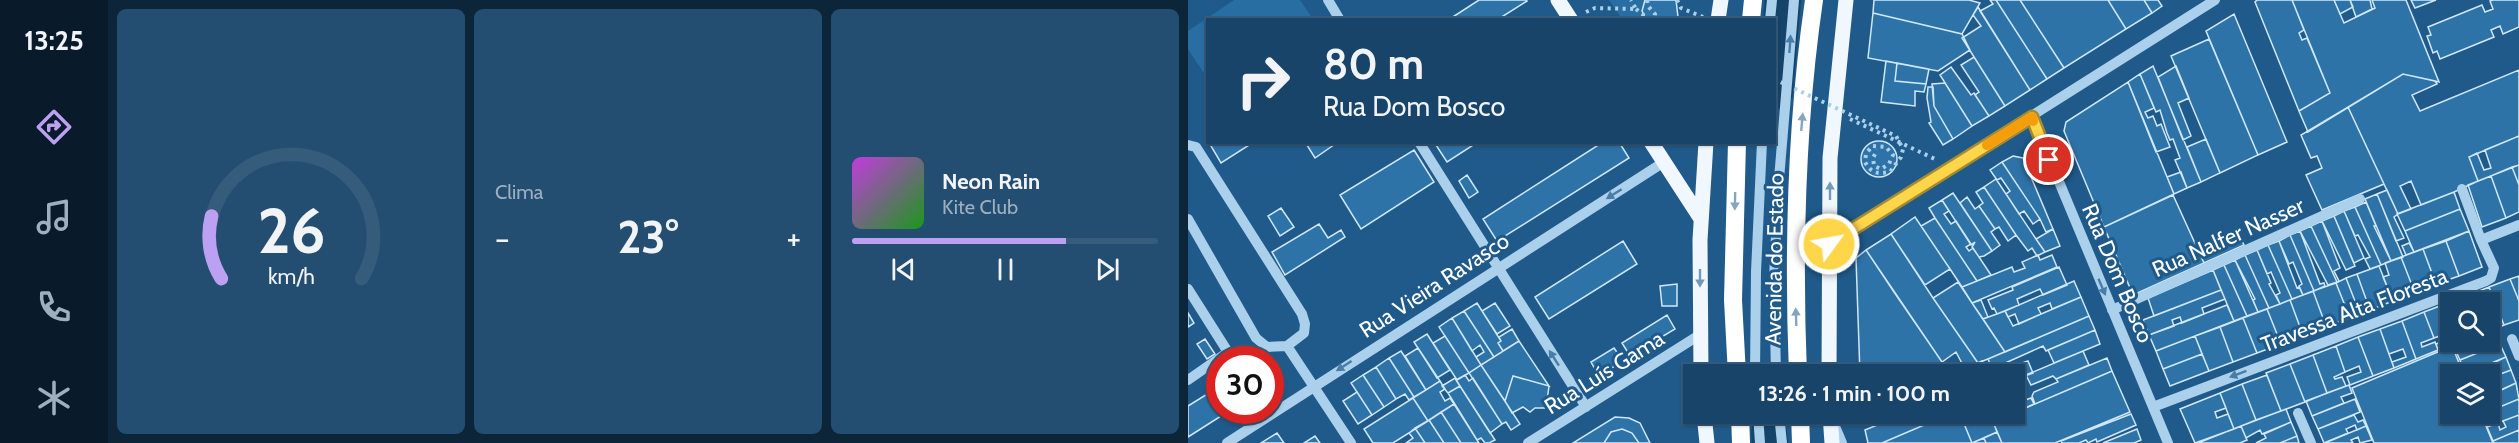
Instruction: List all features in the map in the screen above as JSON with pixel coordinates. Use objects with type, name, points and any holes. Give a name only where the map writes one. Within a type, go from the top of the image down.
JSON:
[{"type":"highway","points":[[1751,18],[1753,0]]},
{"type":"highway","name":"Avenida do Estado","points":[[1798,364],[1795,288],[1799,161],[1814,0]]},
{"type":"highway","name":"Avenida do Estado","points":[[1736,364],[1733,300],[1737,144]]},
{"type":"highway","points":[[1740,424],[1741,443]]},
{"type":"highway","points":[[1800,424],[1801,443]]},
{"type":"main road","points":[[1558,0],[1570,18]]},
{"type":"main road","points":[[1718,18],[1721,0]]},
{"type":"main road","points":[[1829,364],[1830,159],[1846,0]]},
{"type":"main road","points":[[1652,144],[1701,219]]},
{"type":"main road","points":[[1701,364],[1701,219],[1706,144]]},
{"type":"main road","points":[[1705,424],[1707,443]]},
{"type":"main road","points":[[1831,424],[1832,443]]},
{"type":"street","points":[[1328,0],[1339,18]]},
{"type":"street","points":[[1770,18],[1772,0]]},
{"type":"street","points":[[1776,364],[1774,279],[1794,0]]},
{"type":"street","points":[[1829,244],[2215,0]]},
{"type":"street","name":"Rua Dom Bosco","points":[[2032,117],[2168,443]]},
{"type":"street","points":[[1420,144],[1586,407]]},
{"type":"street","points":[[1755,364],[1756,272],[1762,144]]},
{"type":"street","points":[[1188,145],[1196,147],[1302,314],[1305,324],[1304,333],[1287,346],[1267,347],[1256,338],[1188,219]]},
{"type":"street","name":"Rua Vieira Ravasco","points":[[1227,443],[1664,162]]},
{"type":"street","points":[[2462,189],[2481,240],[2519,225]]},
{"type":"street","name":"Rua Nalfer Nasser","points":[[2112,310],[2360,199]]},
{"type":"street","name":"Travessa Alta Floresta","points":[[2153,406],[2486,281],[2494,274],[2494,268],[2481,240]]},
{"type":"street","points":[[1188,289],[1224,346]]},
{"type":"street","name":"Rua Luís Gama","points":[[1528,443],[1701,334]]},
{"type":"street","points":[[2512,339],[2519,356]]},
{"type":"street","points":[[1287,346],[1351,443]]},
{"type":"street","points":[[1188,380],[1206,370]]},
{"type":"street","points":[[2298,413],[2311,443]]},
{"type":"street","points":[[1759,424],[1760,443]]},
{"type":"street","points":[[1780,424],[1782,443]]},
{"type":"street","points":[[1834,424],[1842,443]]},
{"type":"path","points":[[1631,0],[1636,9],[1649,18]]},
{"type":"path","points":[[1647,0],[1648,6],[1655,14],[1653,18]]},
{"type":"path","points":[[1677,0],[1681,8],[1704,18]]},
{"type":"path","points":[[1570,18],[1595,8],[1636,9]]},
{"type":"path","points":[[1776,80],[1896,136],[1903,149],[1901,157],[1890,172],[1876,174],[1864,162],[1872,146],[1886,147],[1893,155],[1890,164],[1881,170],[1874,166],[1873,158],[1877,150]]},
{"type":"path","points":[[1834,111],[1952,167]]},
{"type":"shaded area","points":[[1234,0],[1300,0],[1312,18],[1207,18]]},
{"type":"shaded area","points":[[1609,0],[1678,0],[1675,18],[1621,18]]},
{"type":"shaded area","points":[[1206,19],[1206,76],[1188,49],[1188,31]]},
{"type":"building","points":[[1479,0],[1527,1],[1500,18],[1451,18]]},
{"type":"building","points":[[1645,0],[1676,0],[1678,17],[1645,18],[1642,11]]},
{"type":"building","points":[[1874,0],[1969,0],[1980,3],[1962,34],[1873,13]]},
{"type":"building","points":[[1990,0],[1996,0],[2047,79],[2030,90],[1980,11],[1993,4]]},
{"type":"building","points":[[1996,0],[2020,0],[2064,68],[2047,79]]},
{"type":"building","points":[[2020,0],[2108,0],[2126,29],[2064,68]]},
{"type":"building","points":[[2108,0],[2144,0],[2152,13],[2126,29]]},
{"type":"building","points":[[2144,0],[2158,0],[2162,6],[2152,13]]},
{"type":"building","points":[[2257,0],[2292,0],[2304,30],[2299,33],[2302,40],[2307,38],[2330,93],[2299,111],[2255,2]]},
{"type":"building","points":[[2292,0],[2334,0],[2344,23],[2375,8],[2372,0],[2406,0],[2439,82],[2403,74],[2308,132],[2299,111],[2330,93]]},
{"type":"building","points":[[2334,0],[2350,0],[2353,7],[2340,14]]},
{"type":"building","points":[[2350,0],[2370,0],[2372,9],[2356,17]]},
{"type":"building","points":[[2411,0],[2436,0],[2415,8]]},
{"type":"building","points":[[2519,0],[2519,27],[2503,34],[2500,26],[2491,30],[2494,37],[2440,59],[2437,51],[2433,53],[2427,36],[2431,35],[2428,27],[2482,5],[2485,12],[2493,9],[2490,1]]},
{"type":"building","points":[[1978,7],[2030,90],[2005,106],[1962,38],[1981,26],[1973,15]]},
{"type":"building","points":[[1873,13],[1962,34],[1970,50],[1938,71],[1868,58]]},
{"type":"building","points":[[2234,14],[2287,142],[2258,155],[2206,31]]},
{"type":"building","points":[[2209,39],[2258,155],[2220,173],[2171,56]]},
{"type":"building","points":[[1974,57],[2005,106],[1989,116],[1975,95],[1979,92],[1961,65]]},
{"type":"building","points":[[1886,61],[1897,63],[1895,81],[1926,84],[1924,92],[1915,91],[1915,106],[1881,102]]},
{"type":"building","points":[[1897,63],[1929,69],[1926,84],[1895,81]]},
{"type":"building","points":[[2153,66],[2201,182],[2187,188],[2175,160],[2180,158],[2173,139],[2170,140],[2160,110],[2156,112],[2140,74]]},
{"type":"building","points":[[2176,66],[2189,98],[2178,103],[2191,136],[2183,140],[2158,77]]},
{"type":"building","points":[[1951,67],[1971,95],[1974,93],[1989,116],[1972,126],[1940,75]]},
{"type":"building","points":[[2519,70],[2519,136],[2469,157],[2478,181],[2454,192],[2421,205],[2411,181],[2400,186],[2411,209],[2398,214],[2348,107],[2403,74],[2435,81],[2437,84],[2412,95],[2420,111]]},
{"type":"building","points":[[2140,74],[2154,108],[2145,112],[2148,118],[2153,116],[2157,126],[2161,124],[2170,147],[2156,152],[2128,82]]},
{"type":"building","points":[[2128,82],[2174,194],[2104,227],[2064,131],[2066,122]]},
{"type":"building","points":[[1945,83],[1972,126],[1953,139],[1934,106],[1932,84]]},
{"type":"building","points":[[1928,87],[1933,87],[1934,106],[1953,139],[1943,145],[1929,123],[1931,122],[1927,98]]},
{"type":"building","points":[[2348,107],[2384,184],[2322,210],[2306,175],[2322,168],[2317,156],[2311,158],[2301,135]]},
{"type":"building","points":[[2519,136],[2519,165],[2478,181],[2469,157],[2477,153],[2484,170],[2491,168],[2485,150]]},
{"type":"building","points":[[2206,139],[2220,173],[2201,182],[2187,147]]},
{"type":"building","points":[[1879,141],[1892,146],[1897,159],[1892,172],[1879,177],[1866,172],[1861,159],[1866,146]]},
{"type":"building","points":[[1214,144],[1251,144],[1221,163],[1211,146]]},
{"type":"building","points":[[1306,144],[1335,144],[1315,158]]},
{"type":"building","points":[[1435,144],[1475,144],[1447,162]]},
{"type":"building","points":[[1600,144],[1620,144],[1629,158],[1497,241],[1483,219]]},
{"type":"building","points":[[1414,150],[1434,182],[1361,229],[1340,195]]},
{"type":"building","points":[[2013,156],[2023,158],[2053,229],[2046,232],[2040,219],[2002,162]]},
{"type":"building","points":[[2002,162],[2040,219],[2033,224],[2024,211],[2019,214],[2006,194],[2010,191],[2001,178],[1997,180],[1990,170]]},
{"type":"building","points":[[2519,165],[2519,185],[2512,167]]},
{"type":"building","points":[[2512,167],[2519,185],[2519,212],[2506,218],[2491,176]]},
{"type":"building","points":[[2181,172],[2187,188],[2174,194],[2167,177]]},
{"type":"building","points":[[1467,175],[1478,192],[1469,198],[1459,181]]},
{"type":"building","points":[[2491,176],[2506,218],[2482,227],[2468,185]]},
{"type":"building","points":[[1996,179],[2045,252],[2037,256],[2032,248],[2028,251],[2016,235],[1984,187]]},
{"type":"building","points":[[1984,187],[2016,235],[2008,241],[1999,227],[1995,229],[1979,206],[1983,203],[1976,192]]},
{"type":"building","points":[[2387,190],[2398,214],[2394,217],[2404,238],[2396,241],[2377,194]]},
{"type":"building","points":[[2454,192],[2460,209],[2405,231],[2397,214]]},
{"type":"building","points":[[1953,193],[1992,251],[1984,256],[1979,257],[1972,247],[1975,242],[1971,245],[1942,200]]},
{"type":"building","points":[[2377,194],[2403,257],[2391,261],[2365,199]]},
{"type":"building","points":[[2173,195],[2204,263],[2133,295],[2104,227]]},
{"type":"building","points":[[1967,197],[1975,209],[1979,206],[1995,229],[1991,232],[2000,245],[1992,251],[1960,203]]},
{"type":"building","points":[[1942,200],[1949,211],[1944,214],[1951,224],[1956,221],[1971,244],[1966,247],[1969,251],[1973,248],[1991,275],[1977,281],[1935,218],[1929,208]]},
{"type":"building","points":[[2366,202],[2376,226],[2374,226],[2391,261],[2381,265],[2355,207]]},
{"type":"building","points":[[2355,207],[2381,265],[2370,269],[2365,259],[2370,257],[2358,235],[2355,236],[2344,211]]},
{"type":"building","points":[[1281,208],[1294,227],[1280,236],[1268,216]]},
{"type":"building","points":[[2460,209],[2469,231],[2414,252],[2405,231]]},
{"type":"building","points":[[2344,211],[2364,258],[2354,263],[2334,216]]},
{"type":"building","points":[[2334,216],[2355,266],[2346,270],[2322,221]]},
{"type":"building","points":[[1915,217],[1950,269],[1925,285],[1891,234]]},
{"type":"building","points":[[1935,218],[1977,281],[1962,287],[1921,226]]},
{"type":"building","points":[[2322,221],[2340,268],[2334,271],[2339,281],[2337,282],[2311,226]]},
{"type":"building","points":[[1319,224],[1328,238],[1341,230],[1345,237],[1285,275],[1272,252]]},
{"type":"building","points":[[2311,226],[2337,282],[2328,285],[2300,231]]},
{"type":"building","points":[[2053,229],[2060,246],[2045,252],[2036,239]]},
{"type":"building","points":[[2300,231],[2320,284],[2324,283],[2325,286],[2314,291],[2290,235]]},
{"type":"building","points":[[2469,231],[2482,267],[2459,276],[2446,241]]},
{"type":"building","points":[[1891,234],[1978,363],[1962,364],[1956,352],[1942,362],[1866,250]]},
{"type":"building","points":[[2239,235],[2244,245],[2204,263],[2200,254]]},
{"type":"building","points":[[2290,235],[2314,291],[2303,295],[2299,286],[2302,284],[2293,262],[2289,264],[2279,241]]},
{"type":"building","points":[[1623,241],[1637,264],[1549,319],[1535,297]]},
{"type":"building","points":[[2279,241],[2297,288],[2299,287],[2303,295],[2292,299],[2268,245]]},
{"type":"building","points":[[2446,241],[2459,276],[2436,284],[2423,249]]},
{"type":"building","points":[[2409,243],[2414,252],[2406,255],[2402,246]]},
{"type":"building","points":[[2268,245],[2292,299],[2280,304],[2276,295],[2280,293],[2271,272],[2267,274],[2257,250]]},
{"type":"building","points":[[2423,249],[2436,284],[2415,293],[2401,257]]},
{"type":"building","points":[[1866,250],[1943,364],[1860,364],[1856,258]]},
{"type":"building","points":[[2257,250],[2271,283],[2269,284],[2280,304],[2269,308],[2245,255]]},
{"type":"building","points":[[2038,255],[2040,260],[2052,255],[2057,267],[1972,303],[1962,287],[2012,267],[2014,272],[2025,268],[2022,262]]},
{"type":"building","points":[[2245,255],[2269,308],[2258,312],[2253,300],[2255,299],[2235,260]]},
{"type":"building","points":[[2401,257],[2415,293],[2393,301],[2383,277],[2389,275],[2385,263]]},
{"type":"building","points":[[2235,260],[2258,312],[2247,316],[2224,265]]},
{"type":"building","points":[[2224,265],[2247,316],[2234,321],[2213,270]]},
{"type":"building","points":[[2379,266],[2393,301],[2370,310],[2357,274]]},
{"type":"building","points":[[2059,267],[2067,285],[2043,295],[2040,289],[2017,299],[2019,305],[1997,314],[1994,308],[1992,309],[1988,300]]},
{"type":"building","points":[[2213,270],[2221,290],[2154,316],[2148,298]]},
{"type":"building","points":[[2357,274],[2370,310],[2360,314],[2346,278]]},
{"type":"building","points":[[2519,276],[2519,301],[2510,279]]},
{"type":"building","points":[[2346,278],[2360,314],[2350,318],[2336,283]]},
{"type":"building","points":[[2510,279],[2519,301],[2519,320],[2504,325],[2500,315],[2500,292],[2491,292],[2489,287]]},
{"type":"building","points":[[2074,281],[2081,297],[2052,309],[2050,303],[2038,308],[2041,314],[2019,324],[2015,314],[2008,317],[2005,311]]},
{"type":"building","points":[[1958,282],[2005,352],[1978,363],[1933,298]]},
{"type":"building","points":[[2336,283],[2350,318],[2326,326],[2313,291]]},
{"type":"building","points":[[1677,284],[1677,306],[1662,306],[1660,286]]},
{"type":"building","points":[[2489,287],[2491,292],[2477,292]]},
{"type":"building","points":[[2221,290],[2225,299],[2202,308],[2204,314],[2182,323],[2180,317],[2172,320],[2174,326],[2149,335],[2143,320]]},
{"type":"building","points":[[2313,291],[2326,326],[2303,335],[2290,300]]},
{"type":"building","points":[[2081,297],[2089,316],[2005,352],[1983,319],[2005,311],[2013,326]]},
{"type":"building","points":[[1981,300],[1988,317],[1983,319],[1972,303]]},
{"type":"building","points":[[2290,300],[2303,335],[2281,344],[2267,309]]},
{"type":"building","points":[[1477,303],[1501,341],[1498,343],[1503,351],[1494,357],[1464,311]]},
{"type":"building","points":[[1495,303],[1510,326],[1497,334],[1482,311]]},
{"type":"building","points":[[2227,305],[2234,321],[2156,351],[2149,335]]},
{"type":"building","points":[[2440,306],[2440,336],[2434,338],[2424,312]]},
{"type":"building","points":[[2267,309],[2281,344],[2257,353],[2243,318]]},
{"type":"building","points":[[1464,311],[1494,357],[1481,365],[1476,357],[1484,352],[1480,345],[1472,351],[1452,318]]},
{"type":"building","points":[[2424,312],[2434,338],[2421,343],[2422,347],[2435,342],[2438,350],[2416,359],[2402,321]]},
{"type":"building","points":[[1188,313],[1194,323],[1188,327]]},
{"type":"building","points":[[1667,315],[1675,329],[1630,356],[1622,343]]},
{"type":"building","points":[[2500,315],[2504,325],[2500,327]]},
{"type":"building","points":[[2089,316],[2095,330],[2046,351],[2043,346],[2003,364],[1990,364],[1988,359]]},
{"type":"building","points":[[1452,318],[1481,365],[1469,373],[1439,327]]},
{"type":"building","points":[[2243,318],[2257,353],[2233,362],[2220,327]]},
{"type":"building","points":[[2402,321],[2416,359],[2394,368],[2392,362],[2406,357],[2403,349],[2389,354],[2380,329]]},
{"type":"building","points":[[2220,327],[2233,362],[2209,371],[2195,336]]},
{"type":"building","points":[[1512,329],[1519,341],[1503,351],[1498,343],[1501,341],[1499,337]]},
{"type":"building","points":[[2380,329],[2394,368],[2373,376],[2358,337]]},
{"type":"building","points":[[2095,330],[2100,344],[2054,363],[2048,350]]},
{"type":"building","points":[[1427,334],[1450,370],[1437,378],[1414,342]]},
{"type":"building","points":[[1445,336],[1469,373],[1457,380],[1433,343]]},
{"type":"building","points":[[2195,336],[2202,354],[2163,369],[2156,351]]},
{"type":"building","points":[[2358,337],[2373,376],[2350,385],[2347,377],[2361,372],[2359,366],[2345,372],[2336,346]]},
{"type":"building","points":[[1205,339],[1210,346],[1206,346],[1206,358],[1197,344]]},
{"type":"building","points":[[1519,341],[1549,386],[1513,376],[1505,401],[1481,365]]},
{"type":"building","points":[[2500,344],[2506,357],[2489,364],[2461,364],[2460,360],[2480,352],[2500,352]]},
{"type":"building","points":[[2336,346],[2345,372],[2334,377],[2335,379],[2342,377],[2346,386],[2327,393],[2313,355]]},
{"type":"building","points":[[1418,348],[1440,381],[1426,390],[1405,356]]},
{"type":"building","points":[[1614,348],[1623,361],[1599,376],[1591,362]]},
{"type":"building","points":[[1401,351],[1426,390],[1414,397],[1389,358]]},
{"type":"building","points":[[2083,351],[2089,365],[2056,379],[2053,376],[2031,385],[2026,375]]},
{"type":"building","points":[[2440,351],[2454,352],[2459,364],[2440,364],[2440,424],[2485,424],[2493,443],[2374,443],[2352,388]]},
{"type":"building","points":[[2456,352],[2480,352],[2460,360]]},
{"type":"building","points":[[2202,354],[2209,371],[2170,386],[2163,369]]},
{"type":"building","points":[[2313,355],[2327,393],[2305,402],[2290,364]]},
{"type":"building","points":[[2506,357],[2511,370],[2500,374],[2500,364],[2490,364]]},
{"type":"building","points":[[1389,358],[1414,397],[1409,400],[1405,394],[1396,399],[1376,367]]},
{"type":"building","points":[[2107,358],[2112,371],[2035,404],[2032,396],[2034,392],[2058,382],[2056,379]]},
{"type":"building","points":[[2028,361],[2033,373],[2025,376],[2025,364],[2019,364]]},
{"type":"building","points":[[2290,364],[2305,402],[2281,411],[2266,373]]},
{"type":"building","points":[[1481,365],[1520,424],[1511,430],[1506,422],[1502,424],[1469,373]]},
{"type":"building","points":[[1376,367],[1396,399],[1384,407],[1363,375]]},
{"type":"building","points":[[2511,370],[2516,383],[2500,390],[2500,374]]},
{"type":"building","points":[[2112,371],[2130,412],[2055,443],[2002,443],[1994,424],[2025,424],[2025,408]]},
{"type":"building","points":[[1363,375],[1384,407],[1372,415],[1351,383]]},
{"type":"building","points":[[1465,375],[1469,381],[1473,378],[1502,424],[1490,433],[1456,380]]},
{"type":"building","points":[[2267,375],[2281,411],[2256,420],[2242,384]]},
{"type":"building","points":[[1513,376],[1549,386],[1546,408],[1535,408],[1530,412],[1523,407],[1512,413],[1505,401]]},
{"type":"building","points":[[1455,378],[1460,386],[1448,393],[1442,386]]},
{"type":"building","points":[[1440,381],[1445,389],[1440,392],[1445,401],[1450,398],[1454,404],[1428,421],[1413,398]]},
{"type":"building","points":[[2516,383],[2519,399],[2500,407],[2500,391]]},
{"type":"building","points":[[2242,384],[2256,420],[2234,429],[2220,393]]},
{"type":"building","points":[[2349,385],[2352,393],[2341,397],[2344,403],[2312,416],[2306,401]]},
{"type":"building","points":[[1460,386],[1495,440],[1485,443],[1481,438],[1477,440],[1448,393]]},
{"type":"building","points":[[1357,392],[1372,415],[1358,424],[1343,401]]},
{"type":"building","points":[[2220,393],[2226,408],[2215,412],[2217,418],[2228,414],[2234,429],[2195,443],[2180,409]]},
{"type":"building","points":[[1206,395],[1206,424],[1208,424],[1188,437],[1188,406]]},
{"type":"building","points":[[1413,398],[1428,421],[1393,443],[1373,443],[1364,429]]},
{"type":"building","points":[[2031,398],[2034,404],[2025,408],[2025,400]]},
{"type":"building","points":[[2355,399],[2360,412],[2318,429],[2312,416]]},
{"type":"building","points":[[2519,399],[2519,415],[2500,422],[2500,407]]},
{"type":"building","points":[[1454,404],[1479,443],[1461,443],[1441,412]]},
{"type":"building","points":[[2286,409],[2291,422],[2262,434],[2260,430],[2246,438],[2241,426]]},
{"type":"building","points":[[1441,412],[1461,443],[1444,443],[1429,420]]},
{"type":"building","points":[[2131,414],[2136,425],[2097,442],[2096,439],[2088,443],[2086,440],[2079,443],[2062,443],[2061,441]]},
{"type":"building","points":[[2354,415],[2358,422],[2363,420],[2366,426],[2357,430],[2355,425],[2346,429],[2348,433],[2324,443],[2318,429]]},
{"type":"building","points":[[2519,415],[2519,430],[2493,441],[2487,427],[2498,424],[2500,430],[2506,427],[2503,421]]},
{"type":"building","points":[[1615,417],[1629,418],[1640,423],[1650,443],[1573,443]]},
{"type":"building","points":[[1429,420],[1444,443],[1425,443],[1415,428]]},
{"type":"building","points":[[2291,422],[2297,436],[2280,443],[2256,443],[2266,438],[2264,434]]},
{"type":"building","points":[[1880,424],[1927,424],[1882,443],[1868,443],[1865,430]]},
{"type":"building","points":[[1927,424],[1964,424],[1972,443],[1882,443]]},
{"type":"building","points":[[1964,424],[1994,424],[1997,432],[1972,443]]},
{"type":"building","points":[[2241,426],[2247,440],[2240,443],[2198,443]]},
{"type":"building","points":[[2366,426],[2372,440],[2360,443],[2358,437],[2351,440],[2353,443],[2325,443]]},
{"type":"building","points":[[1415,428],[1425,443],[1406,443],[1413,438],[1409,433]]},
{"type":"building","points":[[1622,429],[1632,433],[1639,443],[1604,443],[1611,432]]},
{"type":"building","points":[[2137,429],[2141,440],[2134,443],[2103,443]]},
{"type":"building","points":[[2519,430],[2519,443],[2494,443],[2493,441]]},
{"type":"building","points":[[1997,432],[2002,443],[1986,443],[1984,438]]},
{"type":"building","points":[[1277,433],[1284,443],[1261,443]]},
{"type":"building","points":[[1315,436],[1320,443],[1304,443]]},
{"type":"building","points":[[2297,436],[2299,443],[2280,443]]},
{"type":"building","points":[[1984,438],[1986,443],[1972,443]]},
{"type":"waterway","points":[[1776,80],[1783,0]]},
{"type":"waterway","points":[[1769,433],[1770,443]]},
{"type":"slow traffic","points":[[1987,145],[2032,117],[2033,121]]},
{"type":"route","points":[[1829,244],[2032,117],[2049,160]]}]
